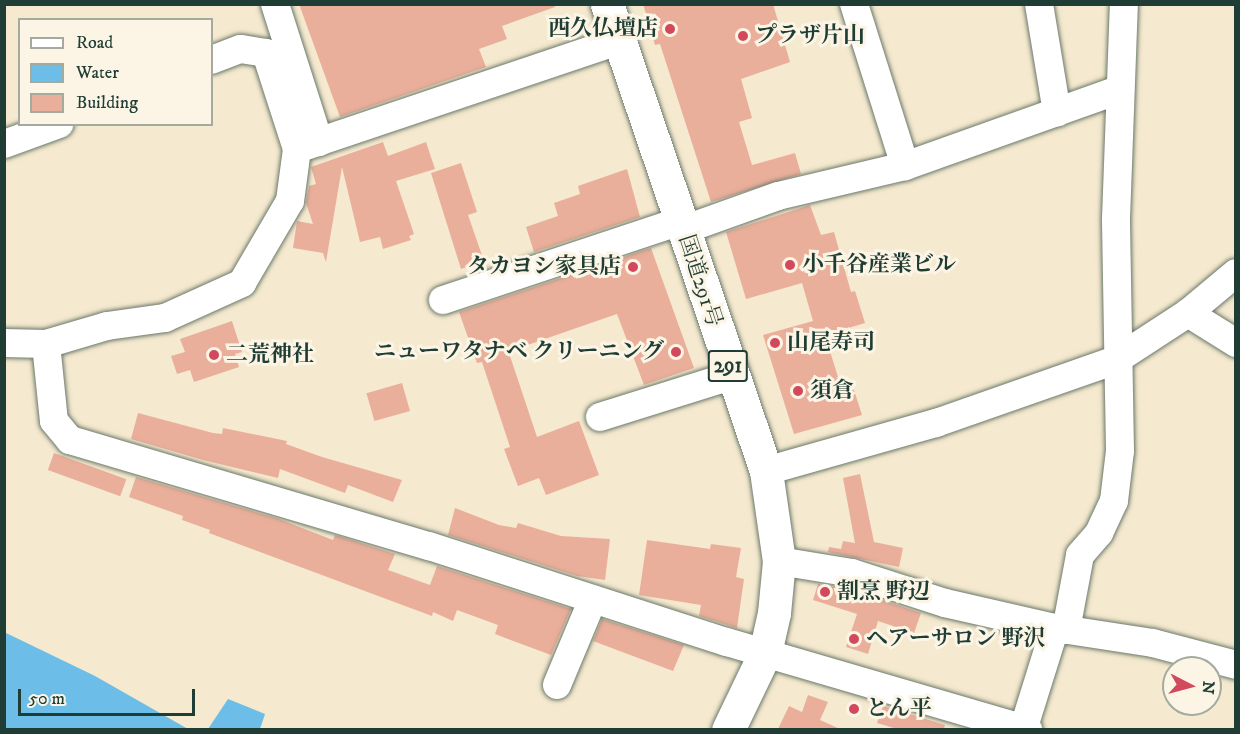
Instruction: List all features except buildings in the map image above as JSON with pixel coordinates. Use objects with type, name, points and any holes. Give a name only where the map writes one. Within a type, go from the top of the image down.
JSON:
[{"type":"highway","name":"国道291号","points":[[608,4],[731,376],[766,471],[779,561],[765,652],[728,729]]},
{"type":"street","points":[[4,343],[46,344],[107,326],[165,318],[242,283],[290,201],[308,146],[275,4]]},
{"type":"street","points":[[854,4],[905,166]]},
{"type":"street","points":[[1039,4],[1057,113]]},
{"type":"street","points":[[46,344],[54,422],[70,440],[429,546],[765,652],[1025,729],[1060,629],[1080,555],[1099,533],[1114,501],[1120,452],[1116,360],[1118,90],[1124,4]]},
{"type":"street","points":[[308,146],[620,40]]},
{"type":"street","points":[[213,60],[240,49],[266,53],[308,146]]},
{"type":"street","points":[[443,300],[778,196],[905,166],[1118,90]]},
{"type":"street","points":[[4,144],[54,126]]},
{"type":"street","points":[[766,471],[936,423],[1116,360],[1188,313],[1236,273]]},
{"type":"street","points":[[1188,313],[1236,343]]},
{"type":"street","points":[[600,417],[731,376]]},
{"type":"street","points":[[779,561],[852,573],[945,603],[1060,629],[1153,642],[1236,665]]},
{"type":"street","points":[[557,685],[593,599]]},
{"type":"water","points":[[4,632],[95,676],[188,729],[5,729]]},
{"type":"water","points":[[228,699],[265,714],[260,729],[208,729]]},
{"type":"place","name":"西久仏壇店","points":[[670,29]]},
{"type":"place","name":"プラザ片山","points":[[743,36]]},
{"type":"place","name":"小千谷産業ビル","points":[[790,265]]},
{"type":"place","name":"タカヨシ家具店","points":[[633,267]]},
{"type":"place","name":"山尾寿司","points":[[775,343]]},
{"type":"place","name":"ニューワタナベ クリーニング","points":[[676,352]]},
{"type":"place","name":"二荒神社","points":[[214,355]]},
{"type":"place","name":"須倉","points":[[798,391]]},
{"type":"place","name":"割烹 野辺","points":[[825,592]]},
{"type":"place","name":"ヘアーサロン 野沢","points":[[854,639]]},
{"type":"place","name":"とん平","points":[[854,709]]}]
